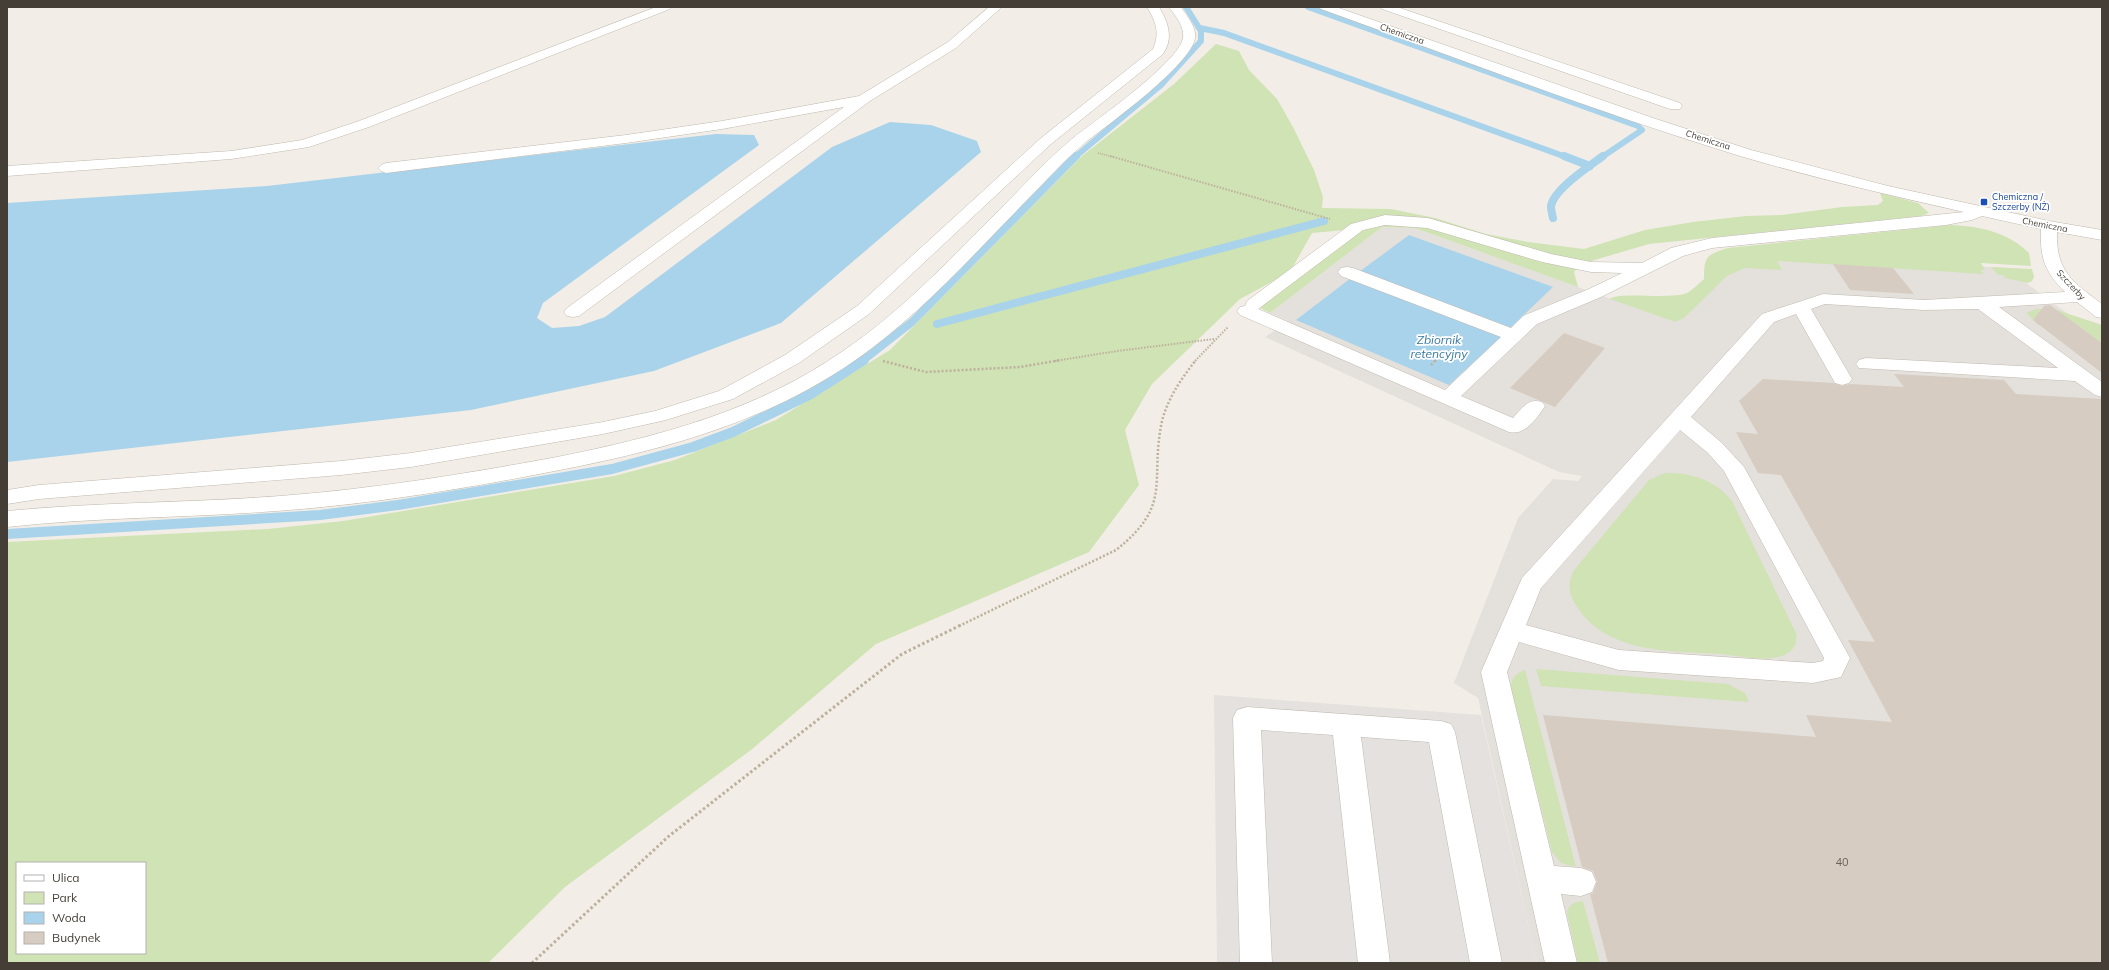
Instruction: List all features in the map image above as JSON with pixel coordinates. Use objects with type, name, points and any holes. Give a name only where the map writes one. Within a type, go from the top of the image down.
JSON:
[{"type":"street","points":[[7,170],[231,155],[304,144],[364,124],[666,7]]},
{"type":"street","points":[[573,312],[865,98],[952,46],[996,7]]},
{"type":"street","points":[[7,497],[46,492],[341,468],[411,460],[603,428],[659,416],[726,395],[792,359],[862,310],[1046,141],[1159,51],[1164,40],[1164,32],[1163,26],[1153,7]]},
{"type":"street","points":[[7,519],[86,512],[286,503],[386,492],[491,477],[596,457],[651,444],[697,430],[770,403],[809,381],[856,350],[919,298],[1072,147],[1152,82],[1175,60],[1185,48],[1189,40],[1189,32],[1175,7]]},
{"type":"street","name":"Chemiczna","points":[[1325,7],[1648,121],[1738,150],[1886,190],[2050,226],[2102,235]]},
{"type":"street","points":[[1386,7],[1675,106]]},
{"type":"street","points":[[386,168],[626,139],[722,125],[865,98]]},
{"type":"street","points":[[1448,398],[1530,320],[1595,293],[1677,252],[1712,243],[1946,220],[1966,217],[1980,211]]},
{"type":"street","points":[[1535,406],[1516,427],[1249,308],[1356,227],[1385,220],[1428,224],[1548,258],[1591,267],[1644,268]]},
{"type":"street","name":"Szczerby","points":[[2050,226],[2048,247],[2052,264],[2080,296],[2102,313]]},
{"type":"street","points":[[1347,272],[1514,336]]},
{"type":"street","points":[[1561,963],[1494,672],[1531,584],[1768,318],[1823,299],[1924,305],[1982,303],[2080,296]]},
{"type":"street","points":[[1982,303],[2102,391]]},
{"type":"street","points":[[1801,307],[1842,379]]},
{"type":"street","points":[[1866,364],[2080,375]]},
{"type":"street","points":[[1512,630],[1619,660],[1813,673],[1832,670],[1837,658],[1733,467],[1715,448],[1679,418]]},
{"type":"street","points":[[1256,963],[1246,718],[1441,732],[1486,963]]},
{"type":"street","points":[[1346,725],[1374,963]]},
{"type":"street","points":[[1542,879],[1581,882]]},
{"type":"path","points":[[1092,151],[1333,220]]},
{"type":"path","points":[[532,963],[669,836],[902,654],[1116,550],[1130,540],[1143,527],[1152,510],[1159,476],[1162,422],[1176,386],[1215,338],[1249,308]]},
{"type":"path","points":[[856,350],[873,358],[926,372],[1020,367],[1117,351],[1215,338]]},
{"type":"shaded area","points":[[1382,227],[1415,228],[1675,322],[1724,273],[1791,254],[2006,268],[2102,339],[2102,963],[1537,963],[1478,698],[1454,683],[1518,518],[1553,479],[1578,481],[1582,476],[1559,472],[1265,337],[1288,321],[1270,313]]},
{"type":"shaded area","points":[[1214,695],[1481,715],[1537,963],[1217,963]]},
{"type":"green space","points":[[1216,44],[1239,51],[1249,70],[1277,99],[1293,127],[1314,170],[1323,197],[1322,208],[1391,209],[1435,218],[1486,234],[1528,242],[1584,249],[1645,230],[1693,222],[1746,216],[1782,215],[1842,207],[1878,205],[1883,201],[1880,193],[1918,203],[1929,213],[1921,216],[1649,244],[1581,264],[1574,272],[1578,287],[1415,228],[1382,227],[1270,313],[1258,307],[1345,230],[1312,233],[1290,272],[1240,299],[1152,384],[1125,430],[1139,485],[1089,552],[876,644],[751,750],[565,887],[488,963],[7,963],[7,542],[268,529],[343,521],[614,476],[675,460],[776,420],[890,350],[1082,156],[1174,84]]},
{"type":"green space","points":[[1951,225],[1982,229],[2002,235],[2012,240],[2029,253],[2031,266],[1981,263],[1985,270],[1980,270],[1984,274],[1777,261],[1782,270],[1745,268],[1727,276],[1684,318],[1675,322],[1610,299],[1623,296],[1669,296],[1687,293],[1704,279],[1705,265],[1708,258],[1715,253],[1728,248]]},
{"type":"green space","points":[[1991,267],[2032,269],[2034,277],[2032,281],[2028,283],[2005,278],[2003,275],[1998,275]]},
{"type":"green space","points":[[2036,309],[2057,310],[2102,325],[2102,343],[2075,323],[2038,325],[2026,313]]},
{"type":"green space","points":[[1665,473],[1684,474],[1702,479],[1718,488],[1732,501],[1796,633],[1796,641],[1792,650],[1775,658],[1760,659],[1642,647],[1623,642],[1606,634],[1590,622],[1574,603],[1570,589],[1570,579],[1574,570],[1649,480]]},
{"type":"green space","points":[[1536,669],[1728,684],[1745,693],[1749,702],[1541,686]]},
{"type":"green space","points":[[1525,670],[1576,867],[1561,863],[1552,852],[1511,688],[1512,681],[1515,676]]},
{"type":"green space","points":[[1583,901],[1600,963],[1578,963],[1567,913],[1572,904]]},
{"type":"water","points":[[890,122],[931,125],[977,141],[981,152],[781,323],[654,371],[471,410],[7,462],[7,203],[267,186],[716,134],[754,135],[759,145],[543,303],[537,318],[552,328],[579,326],[605,317],[832,147]]},
{"type":"water","name":"Zbiornik retencyjny","points":[[1409,235],[1553,287],[1508,330],[1359,272]]},
{"type":"water","name":"Zbiornik retencyjny","points":[[1351,278],[1501,337],[1449,385],[1296,320]]},
{"type":"building","points":[[1833,264],[1893,268],[1914,294],[1850,290]]},
{"type":"building","points":[[2050,305],[2102,343],[2102,373],[2033,320],[2044,306]]},
{"type":"building","points":[[1564,333],[1605,348],[1555,407],[1510,388]]},
{"type":"building","points":[[1894,374],[2004,380],[2016,394],[2102,399],[2102,963],[1608,963],[1590,894],[1593,893],[1597,881],[1593,871],[1582,867],[1543,715],[1816,737],[1806,715],[1892,722],[1848,640],[1875,642],[1781,475],[1758,473],[1736,432],[1758,434],[1739,401],[1763,379],[1833,383],[1842,386],[1850,384],[1904,387]]},
{"type":"waterway","points":[[1075,157],[1161,85],[1201,41],[1201,31],[1186,7]]},
{"type":"waterway","points":[[1308,7],[1638,126],[1642,130],[1602,157]]},
{"type":"waterway","points":[[1200,28],[1224,33],[1566,157]]},
{"type":"waterway","points":[[1564,156],[1590,166]]},
{"type":"waterway","points":[[1590,166],[1603,156]]},
{"type":"waterway","points":[[862,361],[912,322],[1075,157]]},
{"type":"waterway","points":[[1553,218],[1551,206],[1554,199],[1565,185],[1590,166]]},
{"type":"waterway","points":[[937,324],[1324,221]]},
{"type":"waterway","points":[[7,534],[320,515],[398,505],[612,469],[693,447],[733,432],[809,395],[864,360]]},
{"type":"place","name":"Chemiczna / Szczerby (NŻ)","points":[[1984,202]]}]
